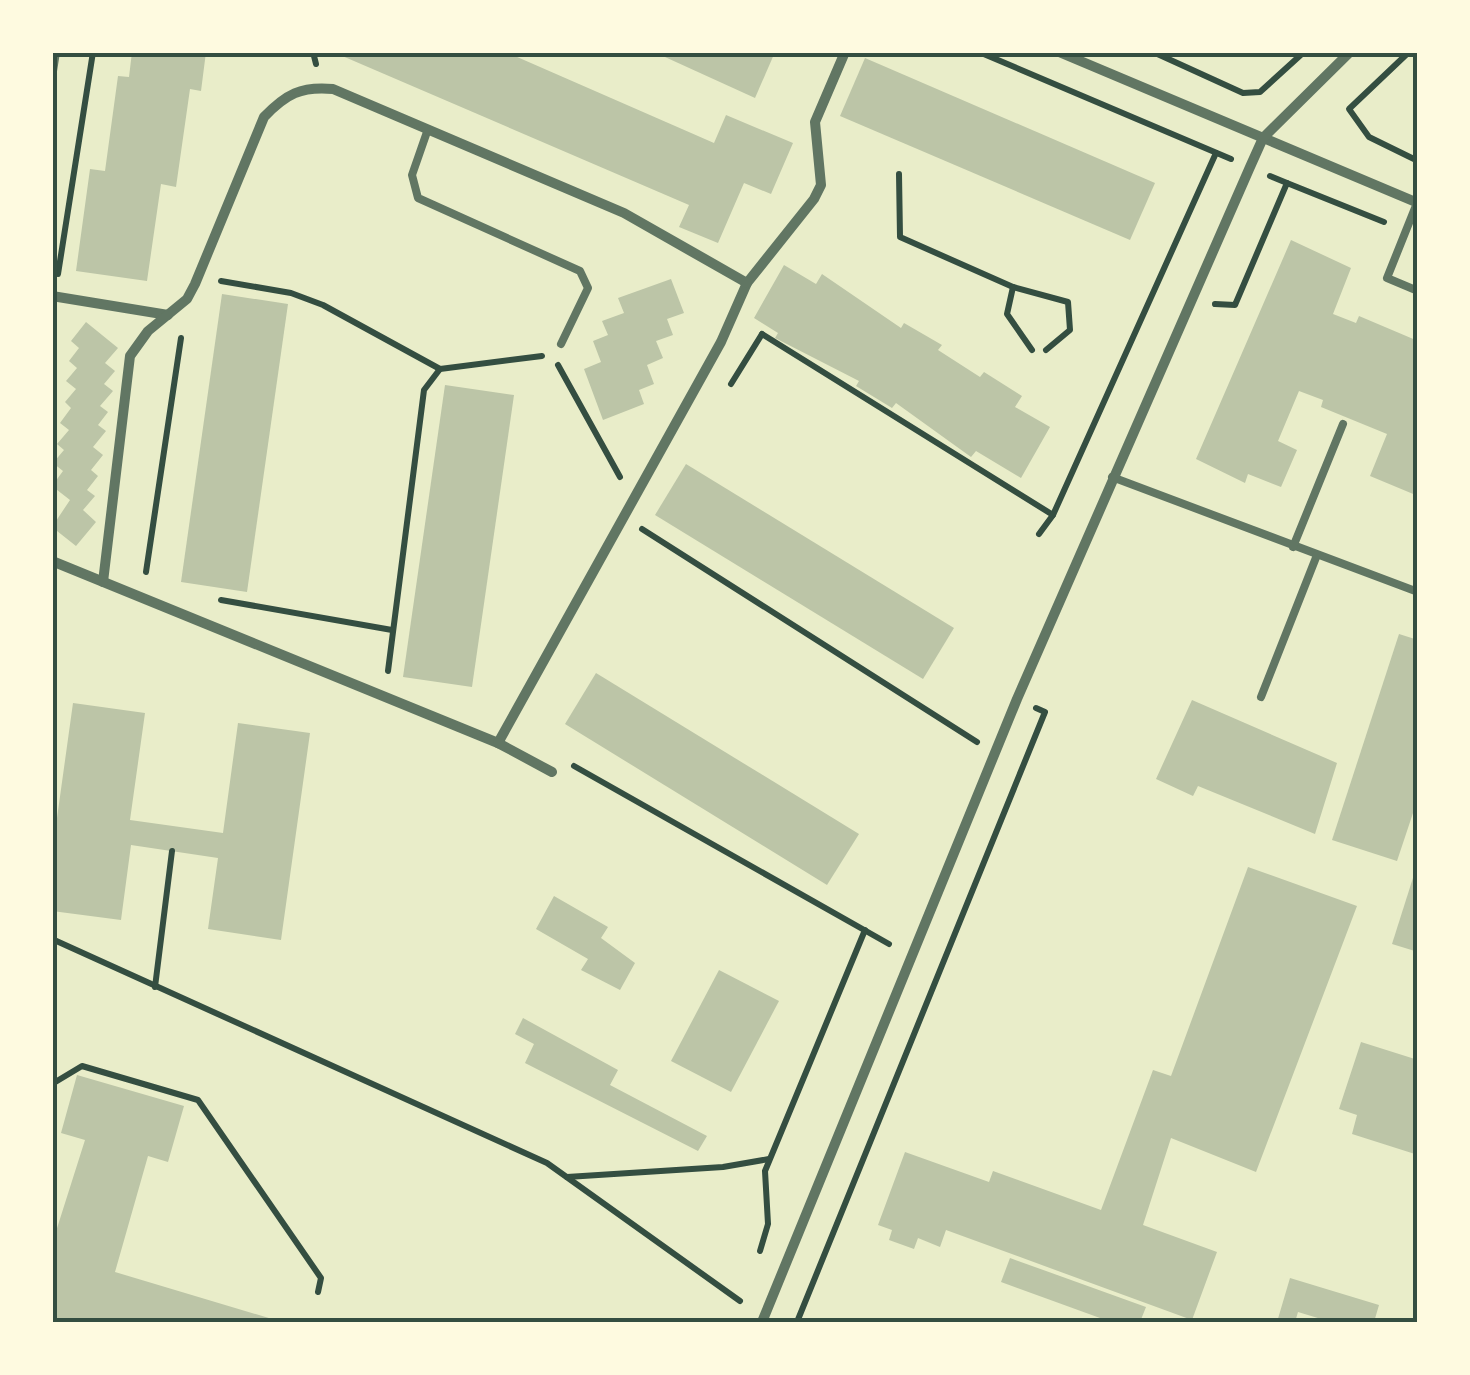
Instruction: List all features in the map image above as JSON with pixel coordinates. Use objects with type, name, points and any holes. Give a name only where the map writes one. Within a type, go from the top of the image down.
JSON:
[{"type":"street","points":[[52,71],[55,52]]},
{"type":"street","points":[[498,743],[721,342],[747,282],[806,211],[821,185],[815,122],[845,52]]},
{"type":"street","points":[[1059,52],[1418,203]]},
{"type":"street","points":[[762,1322],[1017,699],[1264,138],[1350,52]]},
{"type":"street","points":[[103,582],[130,356],[148,331],[187,299],[200,277],[264,117],[286,95],[309,87],[333,89],[624,213],[747,282]]},
{"type":"street","points":[[54,297],[168,315]]},
{"type":"street","points":[[52,561],[498,743],[552,772]]},
{"type":"lane","points":[[428,129],[412,175],[418,198],[580,271],[587,278],[588,288],[561,344]]},
{"type":"lane","points":[[1418,203],[1387,278],[1418,291]]},
{"type":"lane","points":[[1293,546],[1343,424]]},
{"type":"lane","points":[[1112,477],[1418,592]]},
{"type":"lane","points":[[1261,697],[1317,555]]},
{"type":"path","points":[[313,52],[316,64]]},
{"type":"path","points":[[979,52],[1216,154],[1053,515],[1039,534]]},
{"type":"path","points":[[1153,52],[1243,93],[1260,92],[1304,52]]},
{"type":"path","points":[[1409,52],[1349,109],[1380,146],[1418,161]]},
{"type":"path","points":[[54,297],[93,54]]},
{"type":"path","points":[[900,174],[900,237],[1013,286],[1068,302],[1070,330],[1046,350]]},
{"type":"path","points":[[1191,302],[1235,306],[1288,183],[1406,232]]},
{"type":"path","points":[[200,277],[291,292],[323,304],[440,370],[552,354],[633,501]]},
{"type":"path","points":[[1013,286],[1007,314],[1032,350]]},
{"type":"path","points":[[160,584],[146,574],[187,299]]},
{"type":"path","points":[[730,385],[758,331],[1053,515]]},
{"type":"path","points":[[388,678],[424,390],[440,370]]},
{"type":"path","points":[[632,542],[646,518]]},
{"type":"path","points":[[640,528],[995,753]]},
{"type":"path","points":[[204,598],[392,630]]},
{"type":"path","points":[[798,1322],[1045,712],[1017,699]]},
{"type":"path","points":[[572,764],[912,957]]},
{"type":"path","points":[[155,987],[172,851]]},
{"type":"path","points":[[759,1256],[768,1224],[762,1182],[865,930]]},
{"type":"path","points":[[52,940],[546,1163],[740,1301]]},
{"type":"path","points":[[52,1084],[82,1066],[198,1100],[321,1278],[318,1292]]},
{"type":"path","points":[[567,1178],[723,1168],[770,1158]]},
{"type":"building","points":[[132,52],[206,52],[201,91],[190,89],[176,187],[161,184],[147,281],[76,271],[90,169],[105,171],[118,76],[129,77]]},
{"type":"building","points":[[333,52],[506,52],[714,143],[726,115],[793,143],[771,194],[744,183],[718,243],[679,227],[689,205]]},
{"type":"building","points":[[654,52],[775,52],[755,98]]},
{"type":"building","points":[[865,58],[1155,183],[1130,240],[840,116]]},
{"type":"building","points":[[1291,240],[1351,268],[1333,314],[1356,323],[1359,316],[1418,341],[1418,496],[1370,476],[1387,434],[1321,407],[1323,400],[1299,391],[1278,441],[1297,450],[1281,487],[1248,474],[1245,483],[1196,459]]},
{"type":"building","points":[[784,265],[816,284],[822,274],[901,328],[904,323],[942,345],[938,350],[980,377],[984,372],[1022,396],[1015,407],[1050,427],[1021,478],[976,451],[971,457],[896,403],[892,408],[856,386],[859,381],[775,338],[778,333],[754,318]]},
{"type":"building","points":[[671,279],[684,313],[667,319],[673,335],[656,341],[663,358],[647,365],[654,384],[639,390],[644,404],[603,420],[584,369],[601,362],[593,341],[608,335],[602,321],[624,313],[618,298]]},
{"type":"building","points":[[222,294],[288,304],[247,592],[181,582]]},
{"type":"building","points":[[86,322],[118,348],[105,363],[115,371],[104,384],[113,391],[100,406],[108,412],[98,425],[106,431],[93,447],[103,455],[91,470],[98,476],[87,490],[95,496],[83,510],[96,522],[76,546],[52,527],[70,500],[52,486],[63,471],[53,463],[64,450],[57,444],[69,430],[60,423],[71,408],[65,402],[76,389],[66,381],[77,368],[69,361],[79,348],[71,341]]},
{"type":"building","points":[[445,385],[514,395],[472,687],[403,677]]},
{"type":"building","points":[[686,464],[954,628],[923,679],[655,515]]},
{"type":"building","points":[[1399,634],[1418,640],[1418,798],[1397,861],[1332,840]]},
{"type":"building","points":[[596,673],[859,834],[827,885],[565,724]]},
{"type":"building","points":[[1192,700],[1337,763],[1315,834],[1198,786],[1193,796],[1156,779]]},
{"type":"building","points":[[73,703],[145,713],[130,820],[223,833],[238,723],[310,733],[281,940],[208,929],[218,858],[131,845],[121,920],[52,911],[52,854]]},
{"type":"building","points":[[1418,862],[1418,952],[1392,944]]},
{"type":"building","points":[[1248,867],[1357,906],[1256,1172],[1171,1138],[1143,1225],[1217,1252],[1192,1320],[946,1230],[940,1247],[918,1238],[914,1249],[889,1240],[892,1230],[878,1225],[905,1152],[989,1182],[993,1171],[1101,1210],[1153,1070],[1171,1076]]},
{"type":"building","points":[[554,896],[608,927],[601,938],[635,963],[620,990],[581,970],[588,959],[536,929]]},
{"type":"building","points":[[719,970],[779,1001],[731,1092],[671,1061]]},
{"type":"building","points":[[523,1018],[618,1070],[610,1085],[707,1136],[698,1151],[525,1063],[534,1044],[515,1034]]},
{"type":"building","points":[[1361,1042],[1418,1060],[1418,1155],[1352,1134],[1357,1115],[1339,1109]]},
{"type":"building","points":[[77,1075],[184,1106],[168,1162],[148,1156],[115,1272],[282,1322],[52,1322],[52,1244],[85,1140],[61,1133]]},
{"type":"building","points":[[1010,1258],[1146,1307],[1140,1322],[1111,1322],[1001,1282]]},
{"type":"building","points":[[1290,1278],[1379,1305],[1374,1322],[1331,1322],[1298,1312],[1295,1322],[1277,1322]]}]
